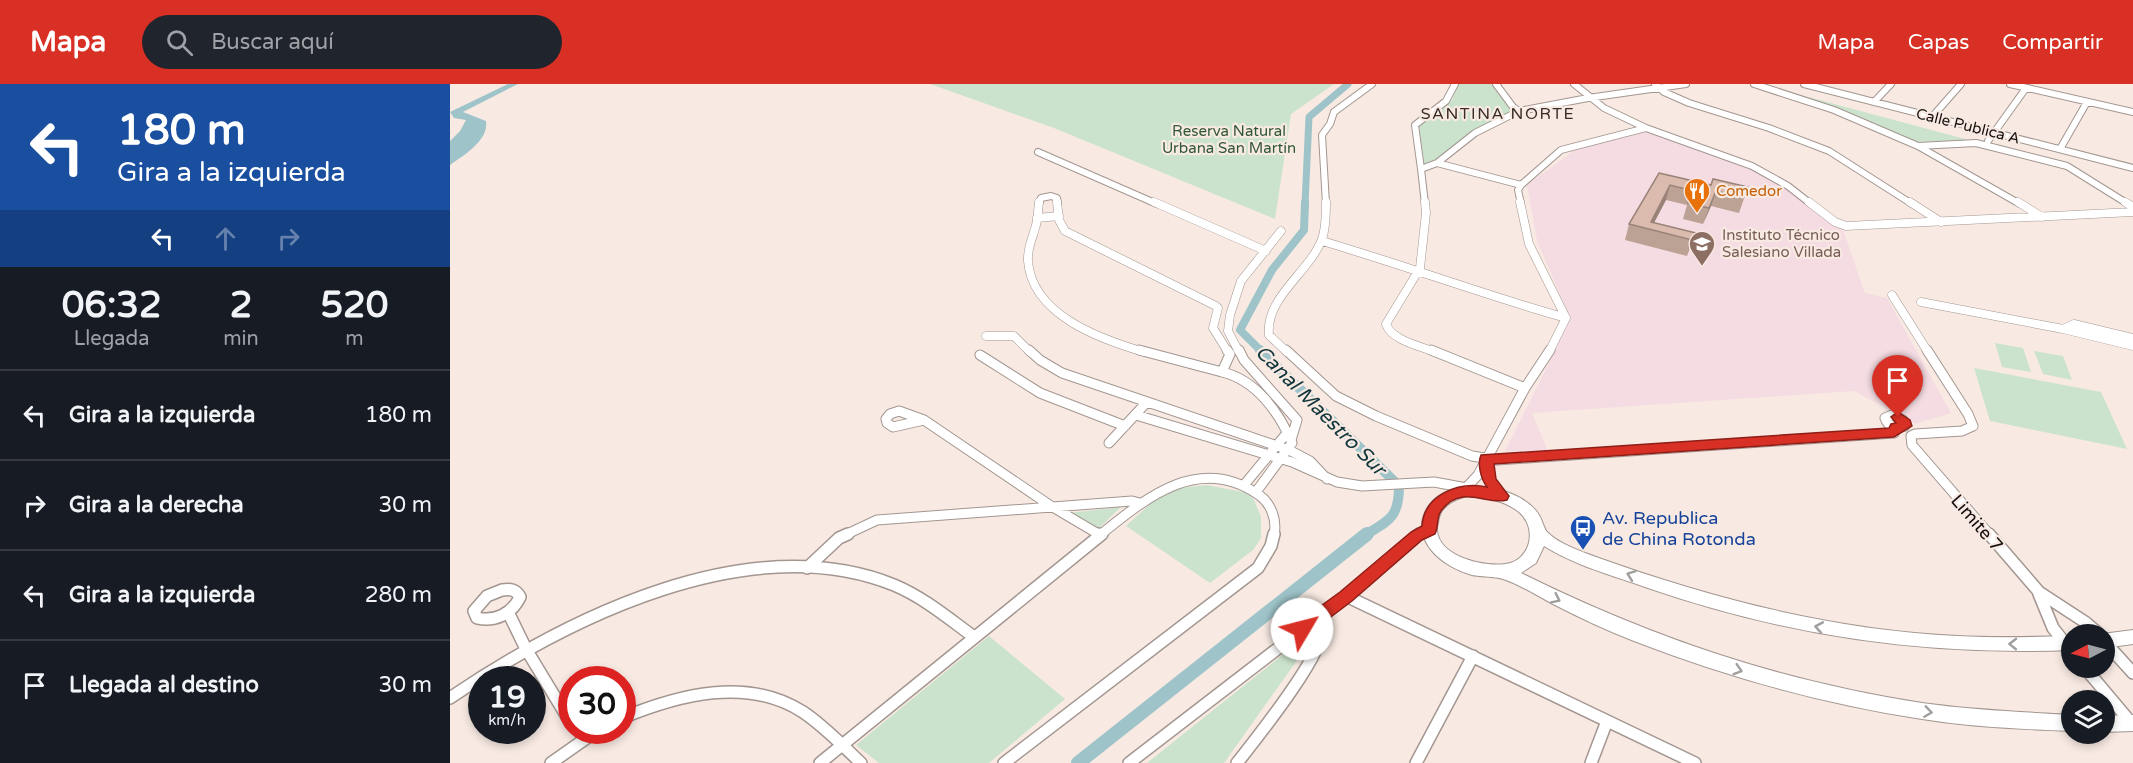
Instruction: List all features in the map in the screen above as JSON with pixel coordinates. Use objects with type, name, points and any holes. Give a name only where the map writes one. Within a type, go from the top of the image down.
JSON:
[{"type":"main road","points":[[1538,533],[1535,551],[1528,560],[1504,572],[1488,573],[1471,570],[1455,563],[1438,548],[1429,530],[1430,517],[1436,506],[1471,487],[1502,496],[1525,510],[1538,533],[1554,546],[1642,580],[1732,607],[1822,628],[1917,640],[1966,644],[2061,646]]},
{"type":"main road","points":[[1504,572],[1586,614],[1618,627],[1695,657],[1779,682],[1876,705],[1939,714],[2061,722]]},
{"type":"main road","points":[[2115,639],[2133,637]]},
{"type":"main road","points":[[2115,724],[2133,724]]},
{"type":"street","points":[[1372,84],[1333,114],[1330,124],[1322,135],[1326,169],[1322,241],[1278,304],[1267,327],[1269,335],[1336,396],[1424,437],[1472,456],[1486,459],[1505,460],[1894,433],[1896,428]]},
{"type":"street","points":[[1455,84],[1446,101],[1414,125],[1426,213],[1419,270],[1386,321],[1389,332],[1525,388]]},
{"type":"street","points":[[1496,84],[1508,102],[1519,111]]},
{"type":"street","points":[[1574,84],[1588,98],[1612,113],[1646,128],[1752,166],[1788,186],[1838,224],[1850,226],[2133,212]]},
{"type":"street","points":[[1654,84],[1660,89],[1699,106],[1769,128],[1829,151],[1941,222]]},
{"type":"street","points":[[1420,169],[1437,163],[1468,137],[1519,111],[1588,98],[1686,84]]},
{"type":"street","points":[[1754,84],[1834,111],[1918,146],[1973,175],[2042,217]]},
{"type":"street","name":"Calle Publica A","points":[[1804,84],[1820,86],[1994,133],[2132,165]]},
{"type":"street","points":[[1874,102],[1891,84]]},
{"type":"street","points":[[1932,117],[1961,84]]},
{"type":"street","points":[[2010,84],[2133,112]]},
{"type":"street","points":[[1988,141],[2026,88]]},
{"type":"street","points":[[2060,149],[2087,102]]},
{"type":"street","points":[[1566,318],[1529,243],[1518,191],[1521,185],[1561,150],[1646,128]]},
{"type":"street","points":[[1918,146],[1976,142],[2067,166],[2133,207]]},
{"type":"street","points":[[1038,152],[1266,251]]},
{"type":"street","points":[[1437,163],[1521,185]]},
{"type":"street","points":[[1222,373],[1230,354],[1213,328],[1218,309],[1216,306],[1072,235],[1063,228],[1057,198],[1051,196],[1039,200],[1037,218],[1028,249],[1028,265],[1034,283],[1055,311],[1084,329],[1111,340],[1242,379],[1252,386],[1289,441],[1327,479]]},
{"type":"street","points":[[1037,218],[1059,216]]},
{"type":"street","points":[[1256,492],[1281,458],[1297,420],[1244,360],[1228,331],[1230,315],[1241,281],[1281,231]]},
{"type":"street","points":[[1322,241],[1419,270],[1488,296],[1566,318]]},
{"type":"street","name":"Limite 7","points":[[1892,295],[1968,414],[1973,426],[1962,431],[1920,433],[1911,436],[1910,441],[1917,453],[2039,592]]},
{"type":"street","points":[[1921,302],[2063,328],[2133,346]]},
{"type":"street","points":[[1471,487],[1508,425],[1525,388],[1544,361],[1566,318]]},
{"type":"street","points":[[2063,328],[2074,324],[2133,338]]},
{"type":"street","points":[[986,336],[1007,333],[1016,335],[1035,357],[1062,373],[1146,403],[1276,446],[1289,441]]},
{"type":"street","points":[[980,355],[1040,393],[1125,426]]},
{"type":"street","points":[[1109,443],[1146,403]]},
{"type":"street","points":[[1136,415],[1281,458],[1327,479],[1355,486],[1438,482],[1471,487]]},
{"type":"street","points":[[924,420],[1051,506],[1100,535]]},
{"type":"street","points":[[1244,485],[1266,455],[1276,446],[1289,441]]},
{"type":"street","points":[[820,763],[1140,503],[1164,488],[1187,481],[1214,479],[1244,485],[1266,500],[1275,520],[1272,546],[1258,568],[1004,763]]},
{"type":"street","points":[[1438,482],[1471,487]]},
{"type":"street","points":[[807,568],[839,538],[877,520],[1127,501],[1140,503]]},
{"type":"street","points":[[1130,763],[1346,596],[1416,536],[1429,530]]},
{"type":"street","points":[[450,698],[526,649],[616,604],[690,581],[741,572],[807,568],[847,573],[894,585],[923,600],[974,637]]},
{"type":"street","points":[[2039,592],[2051,603],[2088,624]]},
{"type":"street","points":[[2039,592],[2053,628],[2061,637]]},
{"type":"street","points":[[1346,596],[1695,763]]},
{"type":"street","points":[[508,612],[526,649],[558,702]]},
{"type":"street","points":[[1237,763],[1316,654],[1323,625],[1318,617]]},
{"type":"street","points":[[2115,654],[2133,674]]},
{"type":"street","points":[[1416,763],[1473,656]]},
{"type":"street","points":[[2094,678],[2133,724]]},
{"type":"street","points":[[636,712],[672,700],[719,693],[748,692],[769,696],[796,707],[861,763]]},
{"type":"street","points":[[1591,763],[1607,721]]},
{"type":"street","points":[[551,763],[570,744]]},
{"type":"shaded area","name":"Instituto Técnico Salesiano Villada","points":[[1647,132],[1734,160],[1778,183],[1843,230],[1865,293],[1887,298],[1951,413],[1915,424],[1854,391],[1532,413],[1548,451],[1505,451],[1571,319],[1537,241],[1527,185],[1575,150]]},
{"type":"green space","name":"Reserva Natural Urbana San Martín","points":[[930,84],[1334,84],[1291,114],[1275,219],[1054,128]]},
{"type":"green space","points":[[1458,84],[1492,84],[1513,111],[1471,133],[1428,165],[1424,165],[1419,126],[1452,100]]},
{"type":"green space","points":[[1786,91],[1965,139],[1967,140],[1915,142]]},
{"type":"green space","points":[[1995,343],[2023,348],[2031,372],[2002,367]]},
{"type":"green space","points":[[2034,351],[2063,356],[2072,380],[2043,374]]},
{"type":"green space","points":[[1974,368],[2101,392],[2127,449],[1990,421]]},
{"type":"green space","points":[[1207,485],[1248,493],[1254,500],[1261,517],[1261,538],[1253,550],[1210,583],[1126,526],[1150,504],[1177,488]]},
{"type":"green space","points":[[1121,507],[1097,530],[1069,513]]},
{"type":"green space","points":[[989,636],[1065,699],[989,763],[879,763],[856,745]]},
{"type":"green space","points":[[1296,644],[1303,652],[1224,763],[1147,763]]},
{"type":"water","points":[[508,84],[518,84],[463,112],[486,121],[486,128],[480,141],[450,165],[450,141],[460,131],[466,120],[454,118],[450,112]]},
{"type":"building","points":[[1659,173],[1711,185],[1713,179],[1748,187],[1744,197],[1716,191],[1709,208],[1688,203],[1694,191],[1670,185],[1651,222],[1696,233],[1692,240],[1629,224]]},
{"type":"waterway","name":"Canal Maestro Sur","points":[[1305,204],[1309,117],[1348,84]]},
{"type":"waterway","name":"Canal Maestro Sur","points":[[1260,350],[1240,330],[1272,270],[1304,230],[1305,202]]},
{"type":"waterway","name":"Canal Maestro Sur","points":[[1260,350],[1399,486],[1395,511],[1387,521],[1365,535]]},
{"type":"waterway","name":"Canal Maestro Sur","points":[[1078,763],[1367,534]]},
{"type":"place","name":"Comedor","points":[[1697,214]]},
{"type":"place","name":"Instituto Técnico Salesiano Villada","points":[[1702,267]]},
{"type":"place","name":"Av. Republica de China Rotonda","points":[[1583,551]]},
{"type":"district","name":"SANTINA NORTE","points":[[1498,113]]},
{"type":"route","points":[[1302,629],[1362,584],[1416,536],[1429,530],[1430,517],[1436,506],[1447,497],[1467,491],[1490,492],[1502,496],[1489,480],[1489,467],[1486,459],[1505,460],[1894,433],[1896,428],[1901,428],[1906,423],[1898,417]]}]
